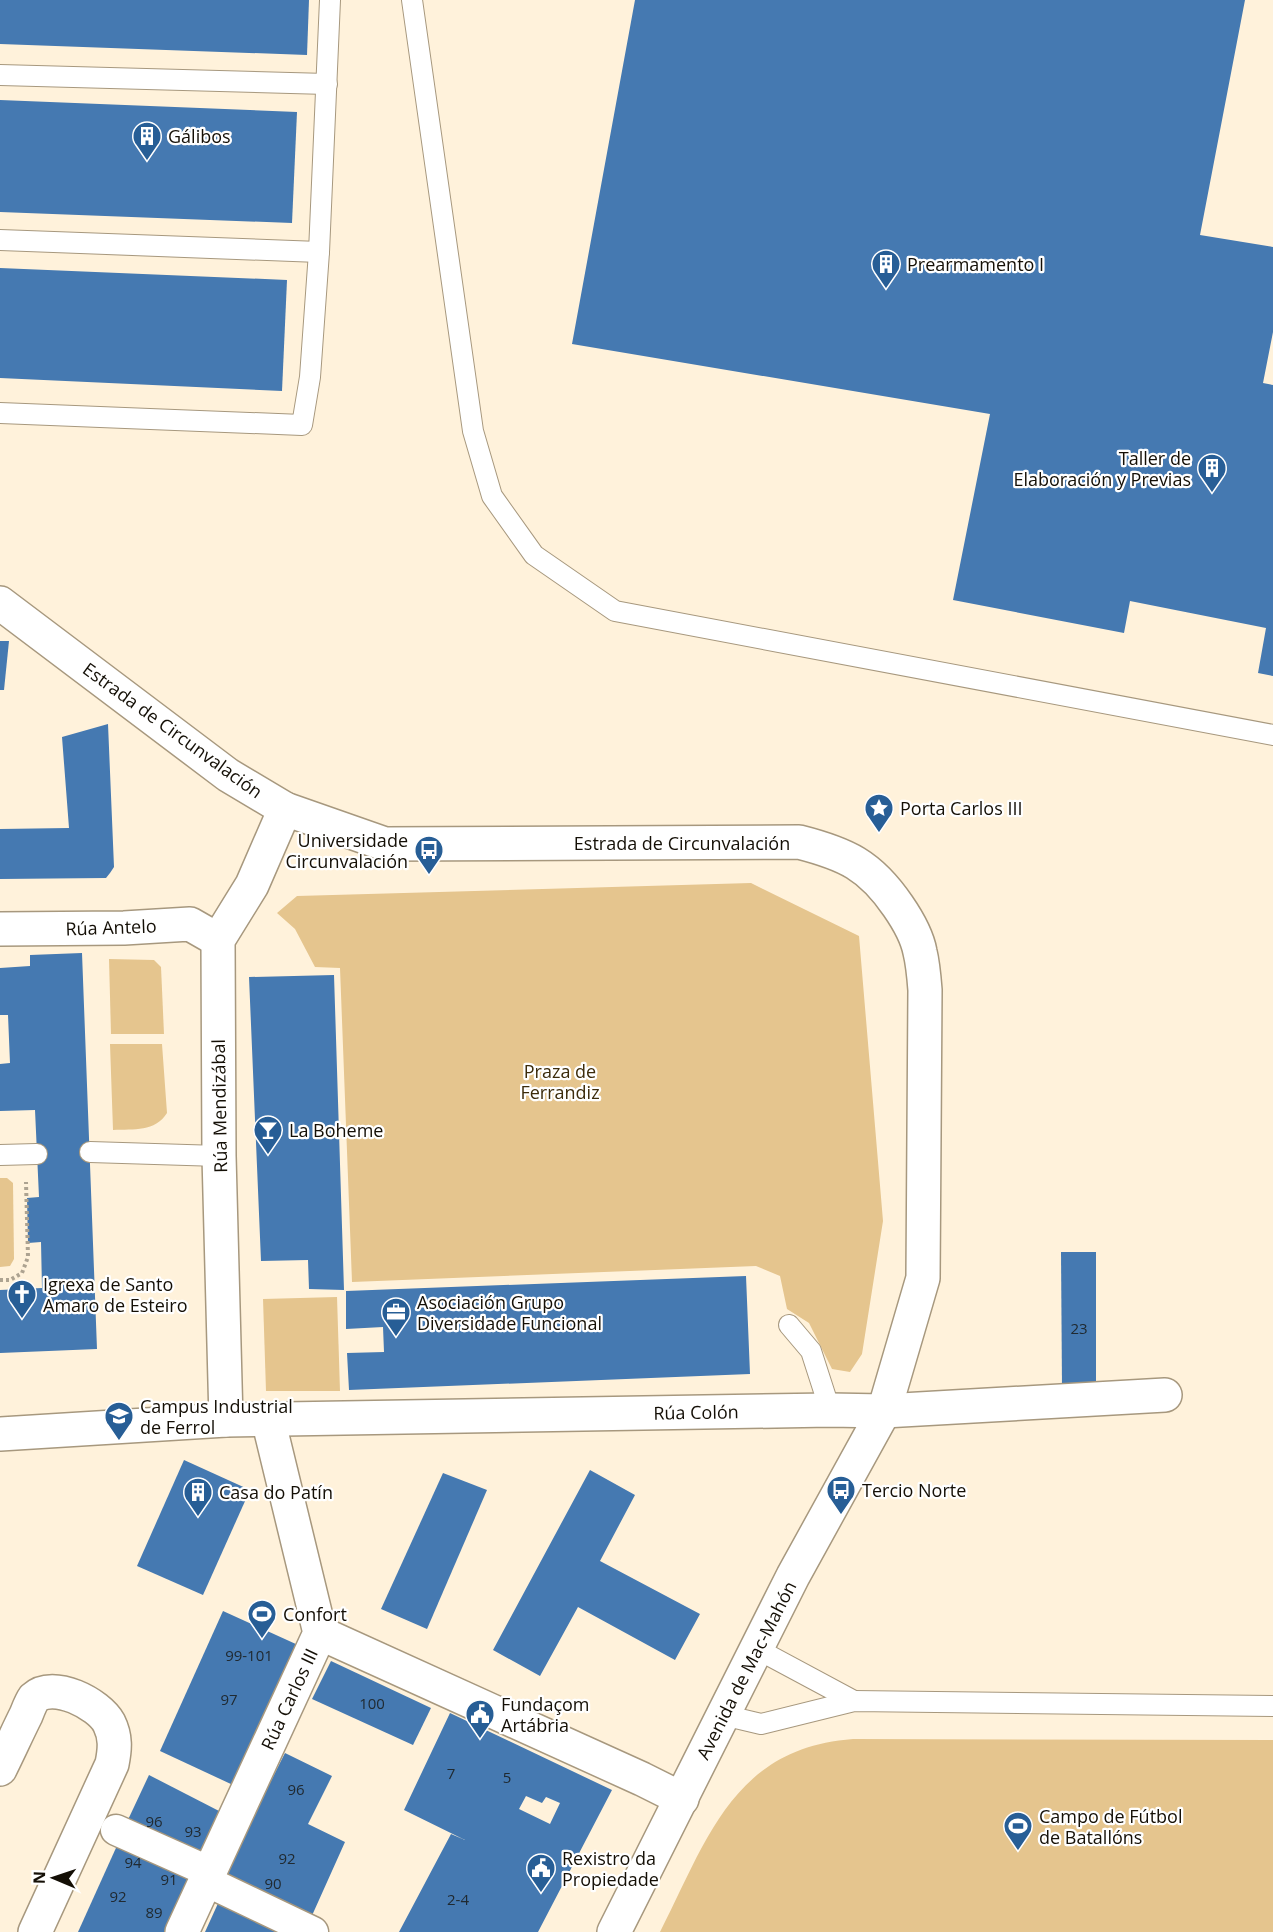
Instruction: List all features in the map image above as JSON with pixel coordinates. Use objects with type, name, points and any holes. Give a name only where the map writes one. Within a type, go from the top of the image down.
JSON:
[{"type":"street","name":"Estrada de Circunvalación","points":[[0,603],[228,775],[285,809],[385,844],[799,842],[831,850],[860,864],[883,885],[906,918],[920,950],[926,990],[923,1278],[884,1411]]},
{"type":"street","points":[[218,940],[252,885],[285,809]]},
{"type":"street","name":"Rúa Antelo","points":[[0,929],[124,928],[190,924],[218,940]]},
{"type":"street","name":"Rúa Mendizábal","points":[[218,940],[219,1156],[226,1420]]},
{"type":"street","name":"Rúa Colón","points":[[0,1434],[226,1420],[884,1411],[1165,1395]]},
{"type":"street","name":"Avenida de Mac-Mahón","points":[[615,1932],[793,1576],[884,1411]]},
{"type":"street","name":"Rúa Carlos III","points":[[182,1932],[320,1633],[268,1419]]},
{"type":"street","points":[[320,1633],[682,1798]]},
{"type":"street","points":[[0,1769],[34,1699],[46,1691],[61,1691],[81,1699],[95,1708],[109,1722],[116,1744],[112,1764],[35,1932]]},
{"type":"street","points":[[116,1830],[313,1932]]},
{"type":"lane","points":[[0,413],[302,425],[310,376],[319,252],[330,0]]},
{"type":"lane","points":[[412,0],[473,431],[492,496],[534,555],[615,611],[1273,735]]},
{"type":"lane","points":[[0,75],[327,84]]},
{"type":"lane","points":[[0,240],[319,252]]},
{"type":"lane","points":[[90,1152],[219,1156]]},
{"type":"lane","points":[[0,1155],[31,1154]]},
{"type":"lane","points":[[789,1325],[811,1351],[830,1410]]},
{"type":"lane","points":[[757,1649],[854,1701]]},
{"type":"lane","points":[[723,1715],[761,1724],[854,1701],[1273,1706]]},
{"type":"path","points":[[0,1280],[10,1280],[22,1274],[28,1257],[31,1154]]},
{"type":"green space","name":"Praza de Ferrandiz","points":[[751,883],[859,936],[883,1221],[862,1354],[850,1372],[832,1369],[809,1323],[787,1309],[780,1276],[756,1266],[352,1282],[340,968],[315,967],[295,929],[277,913],[297,896]]},
{"type":"green space","points":[[109,959],[154,960],[161,967],[164,1034],[111,1034]]},
{"type":"green space","points":[[110,1044],[162,1044],[167,1113],[156,1124],[136,1129],[113,1130]]},
{"type":"green space","points":[[0,1178],[7,1178],[13,1183],[14,1259],[10,1266],[0,1267]]},
{"type":"green space","points":[[337,1297],[340,1391],[266,1391],[263,1299]]},
{"type":"green space","name":"Campo de Fútbol de Batallóns","points":[[853,1739],[1273,1740],[1273,1932],[660,1932],[710,1833],[729,1804],[752,1780],[779,1760],[812,1746]]},
{"type":"building","points":[[0,0],[309,0],[307,55],[0,44]]},
{"type":"building","name":"Prearmamento I","points":[[635,0],[1245,0],[1200,235],[1273,247],[1273,332],[1263,383],[1273,385],[1273,676],[1258,673],[1266,628],[1130,601],[1124,633],[953,600],[990,414],[572,344]]},
{"type":"building","name":"Gálibos","points":[[0,100],[297,112],[292,223],[0,212]]},
{"type":"building","points":[[0,268],[287,280],[282,391],[0,378]]},
{"type":"building","points":[[0,641],[9,641],[4,690],[0,690]]},
{"type":"building","points":[[108,724],[114,867],[110,873],[106,878],[0,879],[0,829],[69,828],[62,737]]},
{"type":"building","points":[[82,953],[97,1349],[0,1353],[0,1290],[42,1288],[41,1242],[28,1243],[27,1198],[39,1197],[35,1110],[0,1111],[0,1064],[10,1063],[8,1015],[0,1015],[0,968],[30,966],[30,955]]},
{"type":"building","points":[[334,975],[344,1290],[309,1289],[308,1260],[261,1261],[249,977]]},
{"type":"building","points":[[1061,1252],[1096,1252],[1096,1387],[1062,1387]]},
{"type":"building","points":[[746,1276],[750,1374],[349,1390],[347,1353],[384,1352],[383,1327],[346,1329],[346,1291]]},
{"type":"building","name":"Casa do Patín","points":[[184,1460],[250,1490],[203,1595],[137,1566]]},
{"type":"building","points":[[590,1470],[635,1495],[600,1561],[700,1614],[675,1660],[578,1607],[540,1676],[493,1650]]},
{"type":"building","points":[[443,1473],[487,1490],[427,1629],[381,1609]]},
{"type":"building","points":[[223,1611],[298,1645],[233,1785],[160,1751]]},
{"type":"building","points":[[331,1661],[431,1708],[413,1745],[312,1699]]},
{"type":"building","points":[[450,1713],[612,1790],[538,1932],[399,1932],[451,1834],[465,1840],[404,1810]],"holes":[[[526,1796],[542,1803],[546,1797],[560,1803],[550,1824],[519,1809]]]},
{"type":"building","points":[[285,1753],[332,1776],[308,1824],[345,1842],[310,1920],[223,1876]]},
{"type":"building","points":[[149,1775],[221,1812],[198,1858],[126,1824]]},
{"type":"building","points":[[120,1839],[191,1872],[164,1932],[78,1932]]},
{"type":"building","points":[[220,1899],[289,1932],[205,1932]]},
{"type":"place","name":"Gálibos","points":[[147,162]]},
{"type":"place","name":"Prearmamento I","points":[[886,290]]},
{"type":"place","name":"Taller de Elaboración y Previas","points":[[1212,494]]},
{"type":"place","name":"Porta Carlos III","points":[[879,834]]},
{"type":"place","name":"Universidade Circunvalación","points":[[429,876]]},
{"type":"place","name":"La Boheme","points":[[268,1156]]},
{"type":"place","name":"Igrexa de Santo Amaro de Esteiro","points":[[22,1320]]},
{"type":"place","name":"Asociación Grupo Diversidade Funcional","points":[[396,1338]]},
{"type":"place","name":"Campus Industrial de Ferrol","points":[[119,1442]]},
{"type":"place","name":"Tercio Norte","points":[[841,1516]]},
{"type":"place","name":"Casa do Patín","points":[[198,1518]]},
{"type":"place","name":"Confort","points":[[262,1640]]},
{"type":"place","name":"Fundaçom Artábria","points":[[480,1740]]},
{"type":"place","name":"Campo de Fútbol de Batallóns","points":[[1018,1852]]},
{"type":"place","name":"Rexistro da Propiedade","points":[[541,1894]]}]
